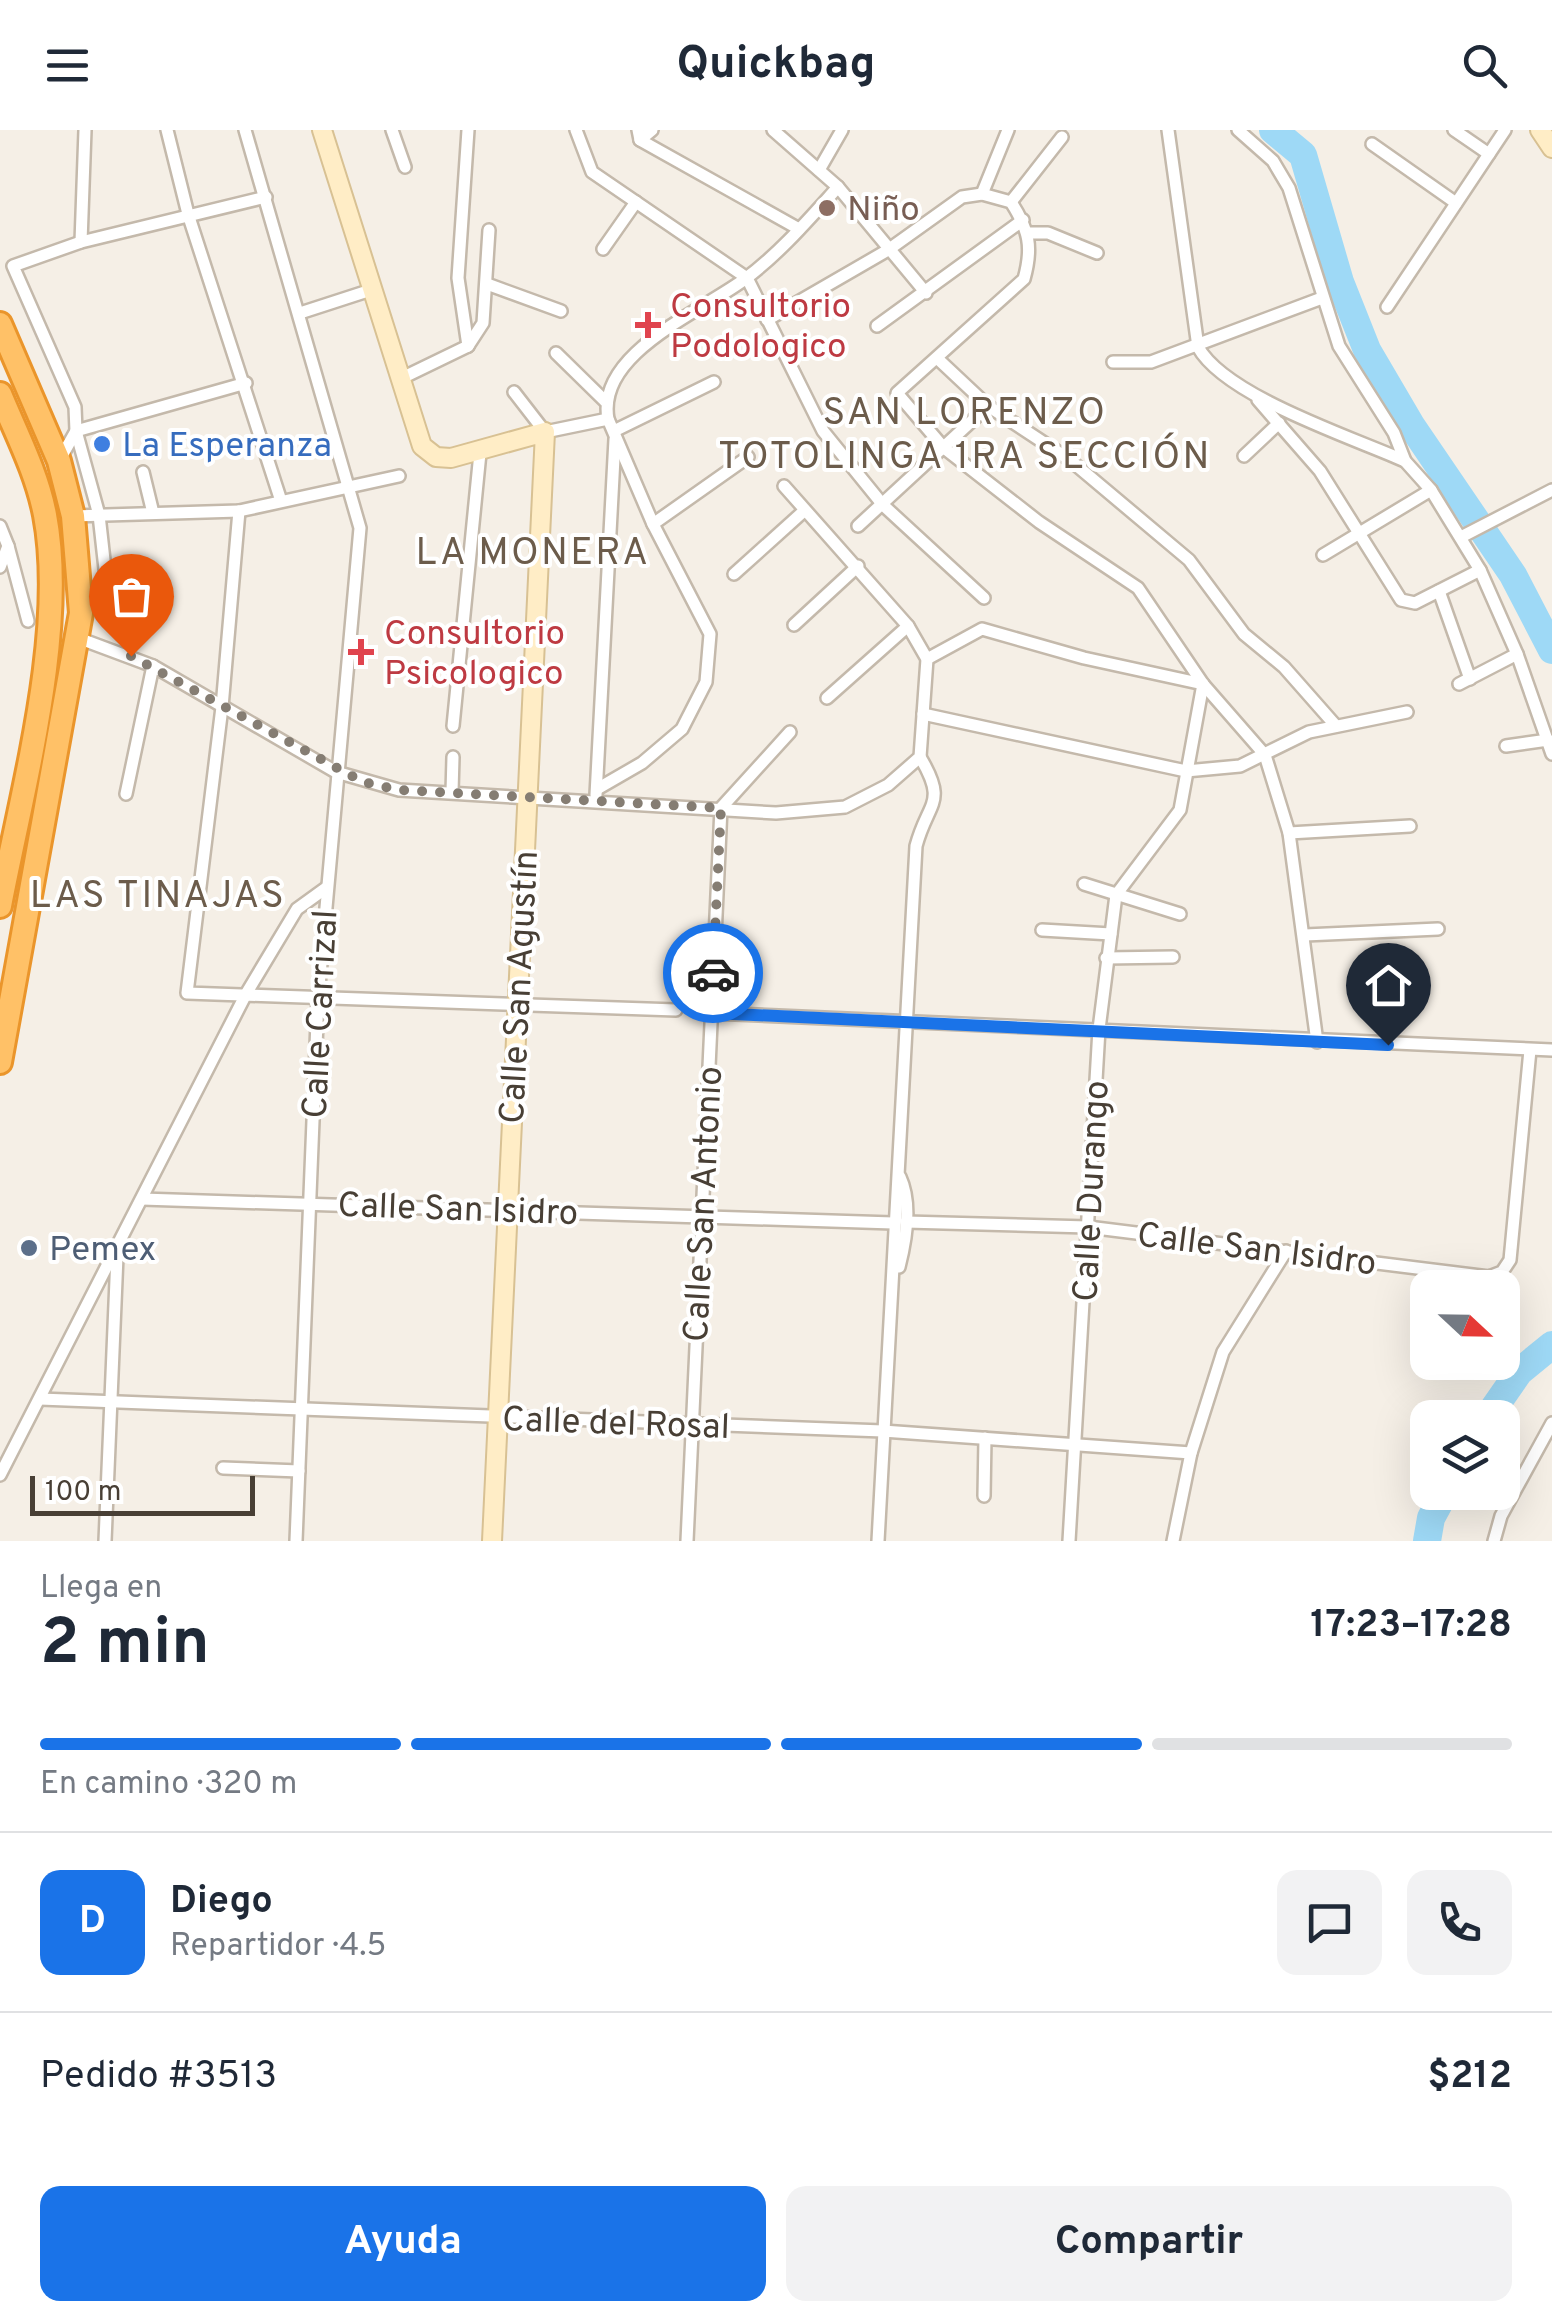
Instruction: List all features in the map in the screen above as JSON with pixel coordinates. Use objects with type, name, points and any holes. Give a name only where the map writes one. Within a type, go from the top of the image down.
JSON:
[{"type":"highway","points":[[0,324],[59,461],[73,516],[80,597],[78,638],[0,1062]]},
{"type":"highway","points":[[0,394],[44,510],[50,550],[40,694],[0,906]]},
{"type":"street","points":[[81,242],[84,130]]},
{"type":"street","points":[[167,130],[188,214],[282,501]]},
{"type":"street","name":"Calle Carrizal","points":[[245,130],[360,528],[318,997],[296,1541]]},
{"type":"street","points":[[322,130],[404,377],[422,446],[436,457],[450,458],[608,419]]},
{"type":"street","points":[[392,130],[406,167]]},
{"type":"street","points":[[468,130],[458,278],[468,346]]},
{"type":"street","points":[[576,130],[592,172],[746,278],[823,431],[884,505],[984,598]]},
{"type":"street","points":[[639,135],[652,130]]},
{"type":"street","points":[[773,130],[838,187],[926,293]]},
{"type":"street","points":[[818,170],[842,130]]},
{"type":"street","points":[[982,194],[1008,130]]},
{"type":"street","points":[[1168,130],[1198,347],[1225,378],[1252,393],[1405,461]]},
{"type":"street","points":[[1238,130],[1273,160],[1289,188],[1339,346],[1394,433],[1405,461],[1431,490],[1480,570],[1517,654],[1552,754]]},
{"type":"street","points":[[1454,130],[1489,154]]},
{"type":"street","points":[[1387,307],[1505,130]]},
{"type":"street","points":[[1540,130],[1552,148]]},
{"type":"street","points":[[639,135],[800,229]]},
{"type":"street","points":[[1010,202],[1062,137]]},
{"type":"street","points":[[1372,144],[1456,204]]},
{"type":"street","points":[[604,401],[617,372],[650,341],[746,278],[800,229],[838,187]]},
{"type":"street","points":[[767,320],[888,250],[962,197],[982,194],[1010,202],[1029,232],[1030,256],[1024,279],[939,360],[897,393],[944,448],[1038,522],[1138,588],[1203,684],[1264,755],[1288,832],[1317,1042]]},
{"type":"street","points":[[106,587],[99,514],[76,431],[75,407],[13,266],[81,242],[266,197]]},
{"type":"street","points":[[603,250],[636,202]]},
{"type":"street","points":[[877,326],[1023,220]]},
{"type":"street","points":[[404,377],[468,346],[484,322],[489,230]]},
{"type":"street","points":[[1029,232],[1048,233],[1097,253]]},
{"type":"street","points":[[487,284],[561,311]]},
{"type":"street","points":[[300,313],[374,290]]},
{"type":"street","points":[[1112,362],[1151,362],[1322,298]]},
{"type":"street","points":[[556,353],[604,401],[608,419],[654,524],[710,634],[706,682],[682,729],[642,763],[596,794]]},
{"type":"street","points":[[939,360],[988,406],[1070,460],[1189,560],[1244,634],[1284,666],[1336,726]]},
{"type":"street","points":[[616,430],[714,382]]},
{"type":"street","points":[[59,461],[76,431],[246,383]]},
{"type":"street","points":[[514,392],[545,432]]},
{"type":"street","points":[[1252,393],[1320,471],[1356,534],[1401,600],[1414,603],[1480,570]]},
{"type":"street","points":[[858,526],[988,406]]},
{"type":"street","points":[[1244,456],[1279,423]]},
{"type":"street","points":[[596,794],[616,430]]},
{"type":"street","name":"Calle San Agustín","points":[[492,1541],[545,432]]},
{"type":"street","points":[[453,726],[480,452]]},
{"type":"street","points":[[654,524],[748,458]]},
{"type":"street","points":[[143,472],[153,513]]},
{"type":"street","points":[[73,516],[239,511],[399,476]]},
{"type":"street","points":[[784,486],[908,626],[927,659],[920,757],[937,785],[916,846],[898,1174],[900,1222],[878,1541]]},
{"type":"street","points":[[1323,555],[1431,490]]},
{"type":"street","points":[[1460,537],[1552,490]]},
{"type":"street","points":[[239,511],[222,707],[187,994],[676,1010]]},
{"type":"street","points":[[734,574],[804,511]]},
{"type":"street","points":[[0,526],[28,621]]},
{"type":"street","points":[[0,567],[8,546]]},
{"type":"street","points":[[794,625],[858,566]]},
{"type":"street","points":[[1444,588],[1464,681],[1517,654]]},
{"type":"street","points":[[827,698],[908,626]]},
{"type":"street","points":[[927,659],[982,628],[1084,658],[1203,684]]},
{"type":"street","points":[[78,638],[153,666],[336,772],[399,790],[528,797],[596,794],[776,814],[845,807],[888,785],[920,757]]},
{"type":"street","points":[[126,794],[153,666]]},
{"type":"street","name":"Calle Durango","points":[[1069,1541],[1106,958],[1116,896],[1180,810],[1203,684]]},
{"type":"street","points":[[923,714],[1186,771],[1240,766],[1310,732],[1407,712]]},
{"type":"street","points":[[721,808],[790,732]]},
{"type":"street","points":[[1506,746],[1548,740]]},
{"type":"street","points":[[452,792],[453,757]]},
{"type":"street","name":"Calle San Antonio","points":[[687,1541],[721,808]]},
{"type":"street","points":[[1288,832],[1410,826]]},
{"type":"street","points":[[1084,884],[1180,914]]},
{"type":"street","points":[[0,1475],[246,994],[297,909],[326,888]]},
{"type":"street","points":[[1305,935],[1438,928]]},
{"type":"street","points":[[1042,930],[1110,934]]},
{"type":"street","points":[[1106,958],[1173,957]]},
{"type":"street","points":[[712,1013],[906,1018],[1317,1042],[1552,1050]]},
{"type":"street","name":"Calle San Isidro","points":[[142,1199],[1088,1226],[1489,1277],[1502,1272],[1510,1260],[1530,1050]]},
{"type":"street","points":[[105,1541],[118,1249]]},
{"type":"street","points":[[1173,1541],[1192,1453],[1224,1352],[1286,1251]]},
{"type":"street","name":"Calle del Rosal","points":[[40,1399],[883,1431],[1192,1453]]},
{"type":"street","points":[[1494,1541],[1501,1516],[1552,1423]]},
{"type":"street","points":[[984,1496],[985,1438]]},
{"type":"street","points":[[223,1468],[299,1471]]},
{"type":"waterway","points":[[1273,130],[1303,155],[1340,282],[1367,350],[1411,425],[1513,575],[1552,650]]},
{"type":"waterway","points":[[1500,1400],[1519,1372],[1552,1345]]},
{"type":"waterway","points":[[1427,1541],[1435,1510]]},
{"type":"way so far","points":[[131,656],[336,772],[363,782],[399,790],[721,808],[713,973]]},
{"type":"place","name":"Niño","points":[[827,208]]},
{"type":"place","name":"Consultorio Podologico","points":[[648,325]]},
{"type":"place","name":"La Esperanza","points":[[102,444]]},
{"type":"place","name":"Consultorio Psicologico","points":[[361,652]]},
{"type":"place","name":"Pemex","points":[[29,1248]]},
{"type":"district","name":"SAN LORENZO TOTOLINGA 1RA SECCIÓN","points":[[965,433]]},
{"type":"district","name":"LA MONERA","points":[[533,551]]},
{"type":"district","name":"LAS TINAJAS","points":[[158,894]]},
{"type":"route","points":[[713,973],[712,1013],[906,1018],[1388,1045]]}]
